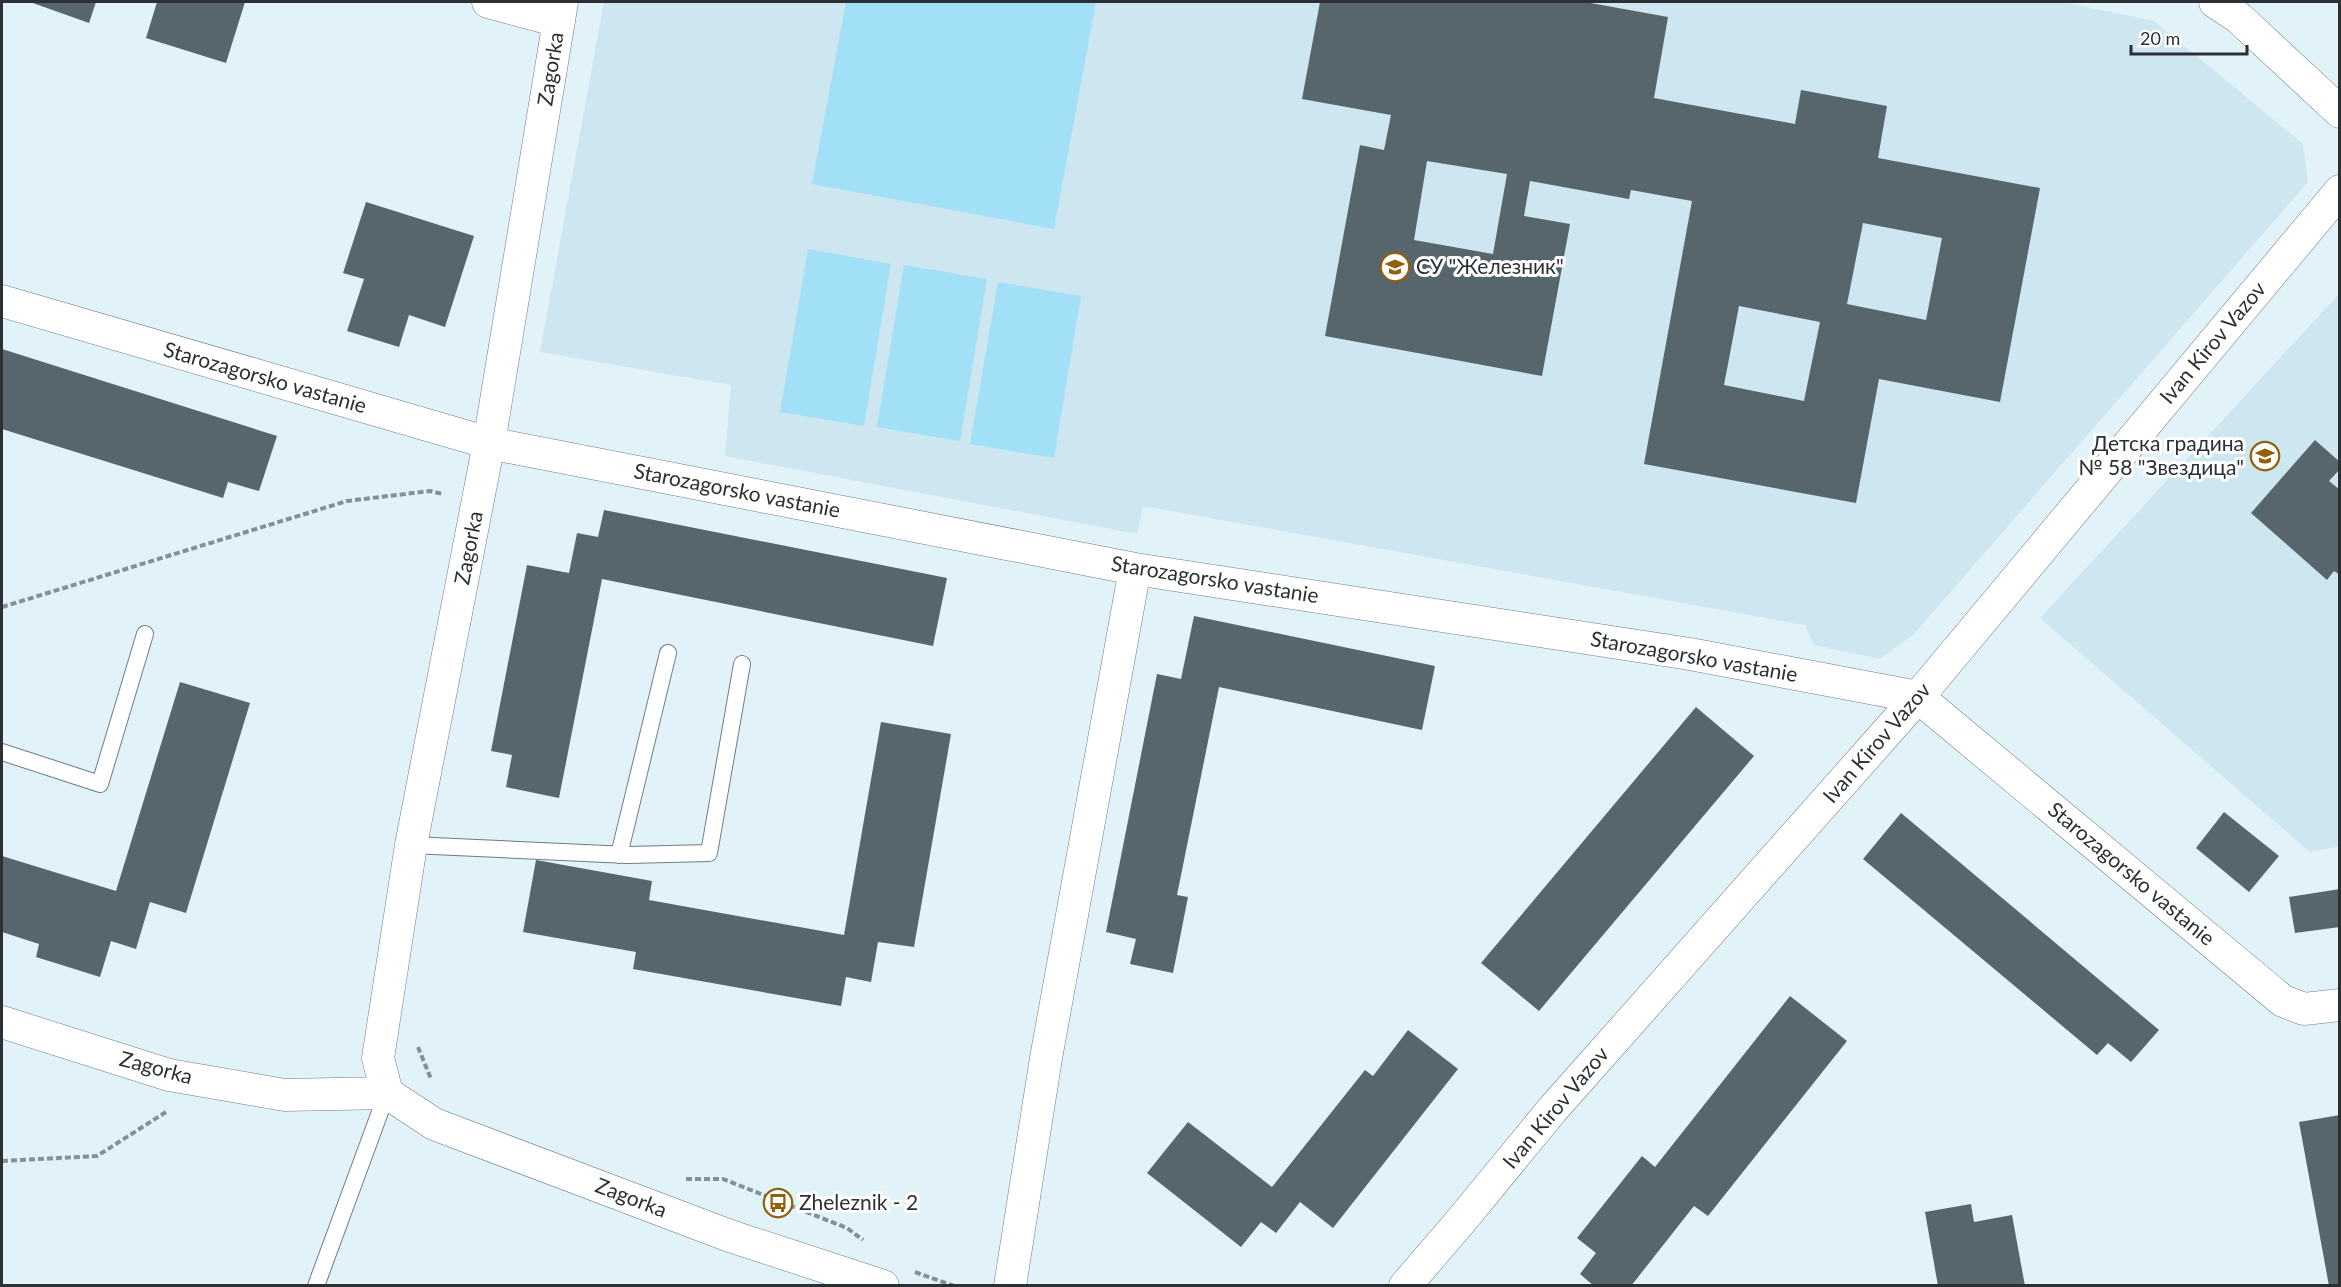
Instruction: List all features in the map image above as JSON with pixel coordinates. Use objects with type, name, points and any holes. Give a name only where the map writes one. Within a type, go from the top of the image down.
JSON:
[{"type":"street","points":[[488,2],[561,11]]},
{"type":"street","points":[[2215,2],[2239,18],[2340,112]]},
{"type":"street","name":"Zagorka","points":[[387,1094],[378,1058],[411,845],[489,443],[561,11]]},
{"type":"street","name":"Ivan Kirov Vazov","points":[[1405,1286],[1552,1110],[1918,697],[2340,191]]},
{"type":"street","name":"Starozagorsko vastanie","points":[[2,301],[489,443],[1135,569],[1690,654],[1918,697],[2283,1001],[2304,1009],[2340,1005]]},
{"type":"street","points":[[1010,1286],[1046,1058],[1135,569]]},
{"type":"street","name":"Zagorka","points":[[2,1022],[170,1075],[285,1095],[387,1094],[434,1124],[730,1236],[883,1286]]},
{"type":"lane","points":[[2,752],[100,784],[145,634]]},
{"type":"lane","points":[[619,855],[668,653]]},
{"type":"lane","points":[[411,845],[619,855],[709,853],[742,664]]},
{"type":"lane","points":[[316,1286],[387,1094]]},
{"type":"path","points":[[2,607],[347,501],[430,491],[478,502]]},
{"type":"path","points":[[419,1038],[418,1048],[433,1083]]},
{"type":"path","points":[[2,1161],[96,1156],[171,1109]]},
{"type":"path","points":[[676,1179],[723,1179],[847,1228],[864,1240]]},
{"type":"path","points":[[911,1270],[954,1286]]},
{"type":"shaded area","name":"СУ \"Железник\"","points":[[604,2],[2062,2],[2154,21],[2303,144],[2308,182],[1913,635],[1880,659],[1814,645],[1805,625],[1143,506],[1137,534],[725,456],[731,385],[540,352]]},
{"type":"shaded area","points":[[846,2],[1096,2],[1054,229],[812,184]]},
{"type":"shaded area","points":[[808,249],[891,264],[864,426],[780,412]]},
{"type":"shaded area","points":[[904,265],[987,279],[960,441],[877,427]]},
{"type":"shaded area","points":[[998,282],[1081,296],[1054,458],[970,444]]},
{"type":"shaded area","name":"Детска градина № 58 \"Звездица\"","points":[[2339,294],[2339,846],[2310,852],[2040,618]]},
{"type":"building","points":[[30,2],[96,2],[89,23]]},
{"type":"building","points":[[157,2],[245,2],[226,63],[146,38]]},
{"type":"building","points":[[1320,2],[1585,2],[1668,17],[1654,98],[1795,124],[1801,90],[1887,106],[1878,158],[2040,188],[2000,402],[1879,379],[1856,503],[1644,464],[1692,201],[1631,190],[1629,199],[1530,181],[1524,216],[1570,224],[1542,376],[1325,336],[1360,145],[1384,150],[1391,115],[1302,99]],"holes":[[[1427,161],[1507,174],[1493,254],[1414,240]],[[1863,223],[1942,238],[1926,320],[1847,304]],[[1739,306],[1820,322],[1804,401],[1724,385]]]},
{"type":"building","points":[[366,202],[474,236],[445,327],[409,315],[399,347],[347,331],[364,279],[343,273]]},
{"type":"building","points":[[2,349],[277,436],[259,491],[228,482],[223,498],[2,429]]},
{"type":"building","points":[[2315,440],[2340,462],[2340,469],[2329,481],[2340,490],[2340,575],[2334,571],[2327,580],[2251,513]]},
{"type":"building","points":[[604,510],[947,578],[933,646],[602,579],[559,798],[506,787],[512,755],[491,751],[527,565],[569,573],[577,533],[598,537]]},
{"type":"building","points":[[1194,616],[1435,666],[1422,730],[1219,687],[1177,895],[1188,897],[1173,973],[1130,964],[1136,939],[1106,932],[1157,674],[1181,679]]},
{"type":"building","points":[[180,682],[250,703],[186,913],[150,902],[136,949],[111,941],[100,977],[36,957],[39,944],[2,932],[2,856],[116,891]]},
{"type":"building","points":[[1696,707],[1754,756],[1539,1011],[1481,963]]},
{"type":"building","points":[[881,722],[951,734],[914,947],[878,942],[871,982],[846,977],[841,1006],[633,969],[636,952],[523,932],[536,860],[652,881],[649,900],[844,935]]},
{"type":"building","points":[[2224,812],[2279,856],[2249,892],[2196,848]]},
{"type":"building","points":[[1901,813],[2159,1030],[2131,1062],[2108,1043],[2097,1055],[1863,859]]},
{"type":"building","points":[[2340,889],[2340,927],[2295,933],[2289,897]]},
{"type":"building","points":[[1790,996],[1847,1041],[1708,1216],[1694,1206],[1631,1286],[1594,1286],[1580,1274],[1596,1253],[1577,1238],[1642,1156],[1655,1167]]},
{"type":"building","points":[[1408,1030],[1458,1069],[1333,1228],[1300,1202],[1276,1233],[1261,1222],[1241,1247],[1147,1173],[1188,1122],[1272,1187],[1365,1070],[1373,1076]]},
{"type":"building","points":[[2340,1115],[2340,1286],[2329,1286],[2299,1122]]},
{"type":"building","points":[[1971,1204],[1974,1222],[2012,1215],[2025,1286],[1938,1286],[1925,1212]]},
{"type":"place","name":"СУ \"Железник\"","points":[[1395,267]]},
{"type":"place","name":"Детска градина № 58 \"Звездица\"","points":[[2265,456]]},
{"type":"place","name":"Zheleznik - 2","points":[[778,1203]]}]
